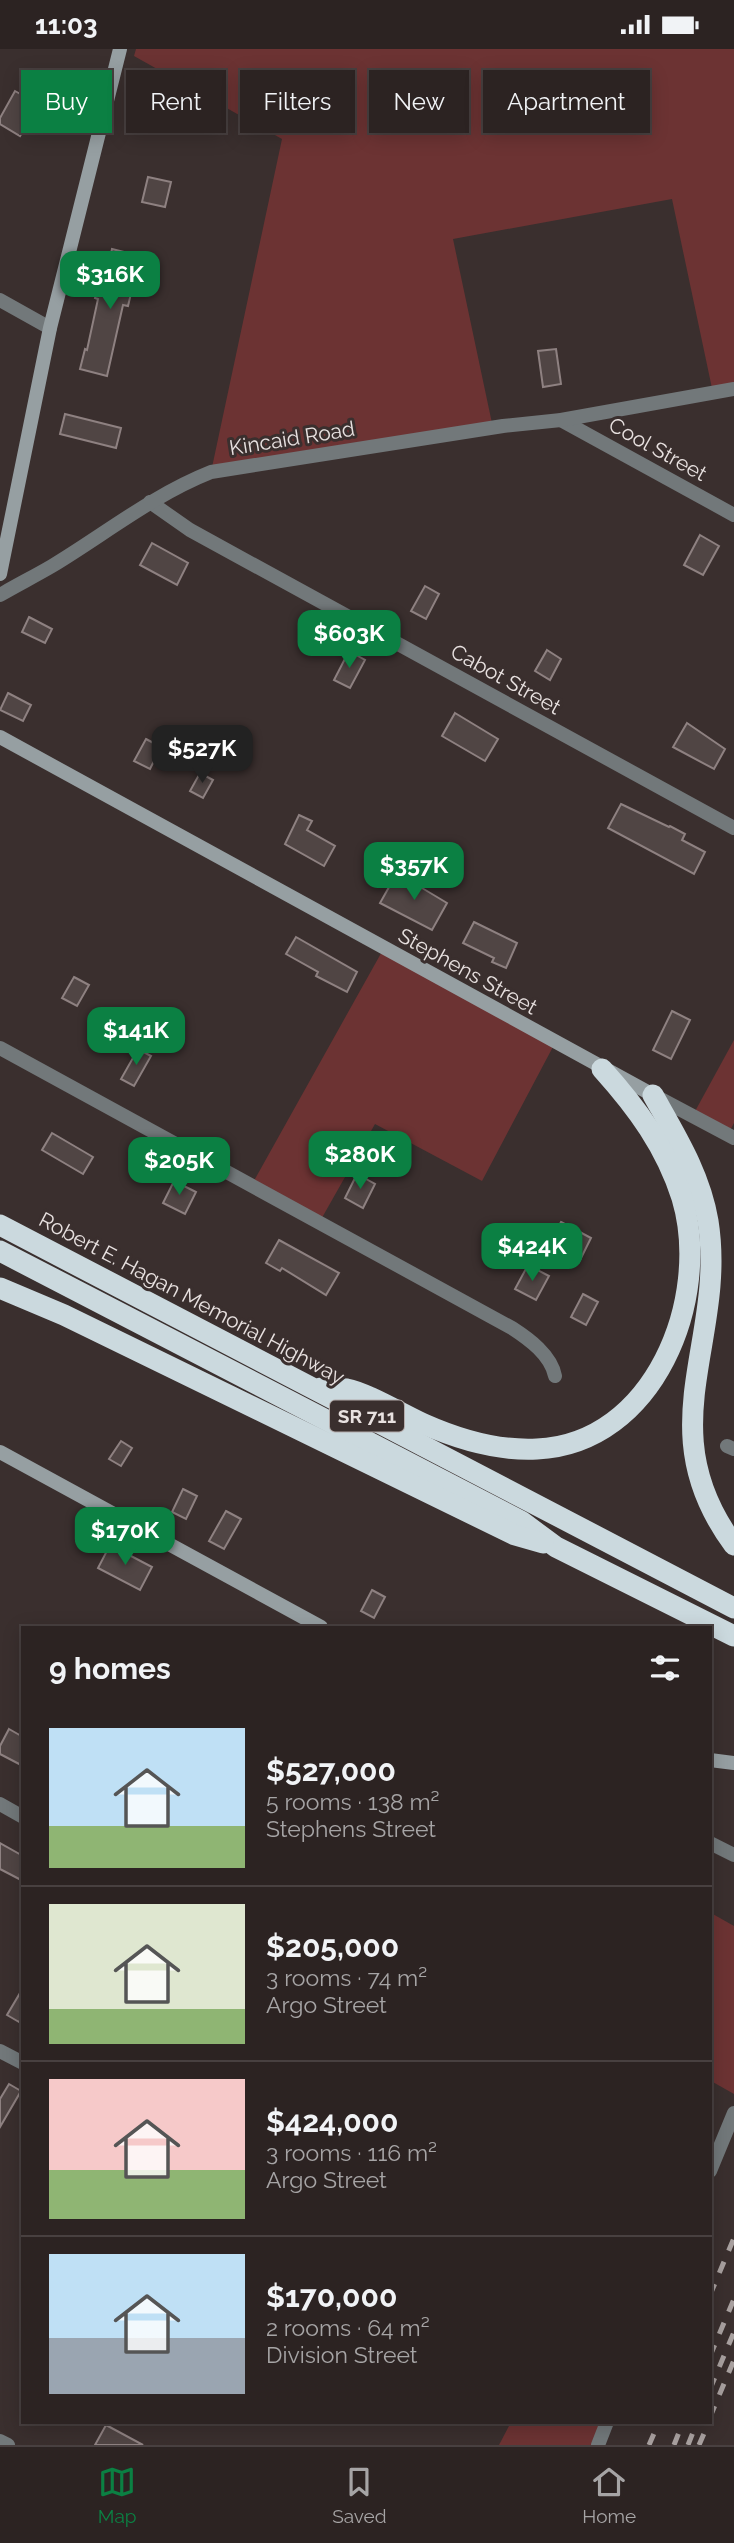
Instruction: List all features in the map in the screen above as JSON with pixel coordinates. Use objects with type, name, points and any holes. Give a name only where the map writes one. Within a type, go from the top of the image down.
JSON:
[{"type":"highway","points":[[313,1388],[349,1389],[466,1440],[509,1449],[557,1448],[581,1440],[619,1417],[640,1398],[658,1373],[684,1308],[689,1237],[682,1200],[664,1152],[634,1104],[602,1069]]},
{"type":"highway","points":[[653,1095],[695,1170],[708,1221],[710,1267],[692,1407],[694,1459],[708,1503],[734,1545]]},
{"type":"highway","name":"Robert E. Hagan Memorial Highway","points":[[0,1225],[734,1608]]},
{"type":"highway","points":[[0,1251],[521,1521],[556,1547],[734,1636]]},
{"type":"highway","points":[[0,1288],[77,1321],[515,1535],[556,1547]]},
{"type":"street","points":[[0,573],[50,328],[120,49]]},
{"type":"street","points":[[0,300],[50,328]]},
{"type":"street","name":"Kincaid Road","points":[[0,595],[52,566],[150,502],[185,482],[211,472],[503,426],[561,420],[734,389]]},
{"type":"street","name":"Cool Street","points":[[561,420],[734,515]]},
{"type":"street","name":"Cabot Street","points":[[150,502],[190,530],[734,828]]},
{"type":"street","name":"Stephens Street","points":[[0,737],[602,1069],[734,1138]]},
{"type":"street","points":[[0,1048],[512,1328],[536,1346],[553,1365],[555,1375]]},
{"type":"street","points":[[0,1452],[318,1626]]},
{"type":"street","points":[[712,1760],[734,1763]]},
{"type":"street","points":[[0,1804],[21,1816]]},
{"type":"street","points":[[712,1844],[734,1855]]},
{"type":"street","points":[[0,2051],[21,2062]]},
{"type":"street","points":[[712,2166],[734,2113]]},
{"type":"street","points":[[598,2445],[606,2424]]},
{"type":"street","points":[[0,2441],[8,2445]]},
{"type":"shaded area","points":[[136,49],[734,49],[734,389],[713,393],[672,199],[453,239],[493,428],[211,472],[282,139],[271,133],[355,133],[355,70],[240,70],[240,115],[226,108],[226,70],[159,70],[134,56]]},
{"type":"shaded area","points":[[384,948],[555,1043],[482,1181],[375,1124],[319,1223],[251,1186]]},
{"type":"shaded area","points":[[734,1040],[734,1123],[728,1134],[693,1115]]},
{"type":"shaded area","points":[[712,1914],[734,1926],[734,2094],[712,2082]]},
{"type":"shaded area","points":[[510,2424],[606,2424],[598,2445],[499,2445]]},
{"type":"building","points":[[15,91],[21,94],[20,136],[0,124],[0,118]]},
{"type":"building","points":[[148,177],[171,182],[165,207],[142,202]]},
{"type":"building","points":[[112,249],[140,256],[128,306],[123,305],[107,376],[80,369],[98,299],[95,298],[99,280],[105,281]]},
{"type":"building","points":[[556,349],[561,384],[543,387],[538,351]]},
{"type":"building","points":[[65,414],[121,428],[116,448],[60,434]]},
{"type":"building","points":[[700,535],[719,546],[703,575],[684,565]]},
{"type":"building","points":[[152,543],[188,563],[177,585],[140,565]]},
{"type":"building","points":[[425,586],[439,594],[426,619],[411,611]]},
{"type":"building","points":[[29,617],[52,629],[45,643],[22,632]]},
{"type":"building","points":[[547,650],[561,659],[550,680],[535,671]]},
{"type":"building","points":[[349,651],[365,660],[350,688],[334,680]]},
{"type":"building","points":[[8,693],[31,705],[23,721],[0,710]]},
{"type":"building","points":[[455,713],[498,739],[485,761],[442,736]]},
{"type":"building","points":[[687,723],[725,749],[714,769],[673,747]]},
{"type":"building","points":[[146,739],[161,747],[150,769],[134,761]]},
{"type":"building","points":[[200,773],[213,780],[203,798],[190,791]]},
{"type":"building","points":[[621,804],[685,834],[682,840],[705,852],[694,874],[608,828]]},
{"type":"building","points":[[299,815],[312,821],[307,830],[335,846],[324,866],[285,844]]},
{"type":"building","points":[[397,873],[447,903],[432,930],[380,903]]},
{"type":"building","points":[[474,922],[517,943],[506,968],[492,962],[494,958],[463,943]]},
{"type":"building","points":[[296,937],[357,972],[347,992],[316,976],[318,972],[286,954]]},
{"type":"building","points":[[74,977],[89,985],[77,1006],[62,998]]},
{"type":"building","points":[[672,1011],[690,1020],[671,1059],[653,1050]]},
{"type":"building","points":[[138,1049],[151,1056],[134,1086],[121,1079]]},
{"type":"building","points":[[52,1133],[93,1157],[83,1174],[42,1150]]},
{"type":"building","points":[[357,1174],[375,1184],[363,1208],[345,1198]]},
{"type":"building","points":[[174,1181],[196,1192],[185,1214],[163,1203]]},
{"type":"building","points":[[561,1222],[591,1238],[579,1262],[548,1245]]},
{"type":"building","points":[[279,1240],[339,1273],[326,1295],[282,1268],[280,1271],[266,1263]]},
{"type":"building","points":[[528,1265],[549,1276],[536,1300],[515,1289]]},
{"type":"building","points":[[583,1294],[598,1302],[586,1325],[571,1317]]},
{"type":"building","points":[[121,1441],[132,1448],[121,1466],[109,1459]]},
{"type":"building","points":[[183,1489],[197,1496],[186,1519],[172,1512]]},
{"type":"building","points":[[226,1511],[241,1519],[224,1549],[209,1541]]},
{"type":"building","points":[[110,1545],[152,1567],[140,1590],[98,1568]]},
{"type":"building","points":[[372,1590],[385,1597],[374,1618],[361,1611]]},
{"type":"building","points":[[9,1729],[21,1736],[21,1765],[0,1754],[0,1746]]},
{"type":"building","points":[[0,1843],[21,1855],[21,1880],[0,1869]]},
{"type":"building","points":[[21,1991],[19,2022],[7,2015]]},
{"type":"building","points":[[9,2084],[21,2091],[0,2127],[0,2099]]},
{"type":"building","points":[[106,2425],[143,2445],[95,2445]]},
{"type":"railway","points":[[712,2290],[734,2238]]},
{"type":"railway","points":[[712,2351],[734,2299]]},
{"type":"railway","points":[[712,2384],[734,2332]]},
{"type":"railway","points":[[712,2412],[734,2360]]},
{"type":"railway","points":[[649,2445],[658,2424]]},
{"type":"railway","points":[[674,2445],[682,2424]]},
{"type":"railway","points":[[688,2445],[696,2424]]},
{"type":"railway","points":[[699,2445],[708,2424]]}]
